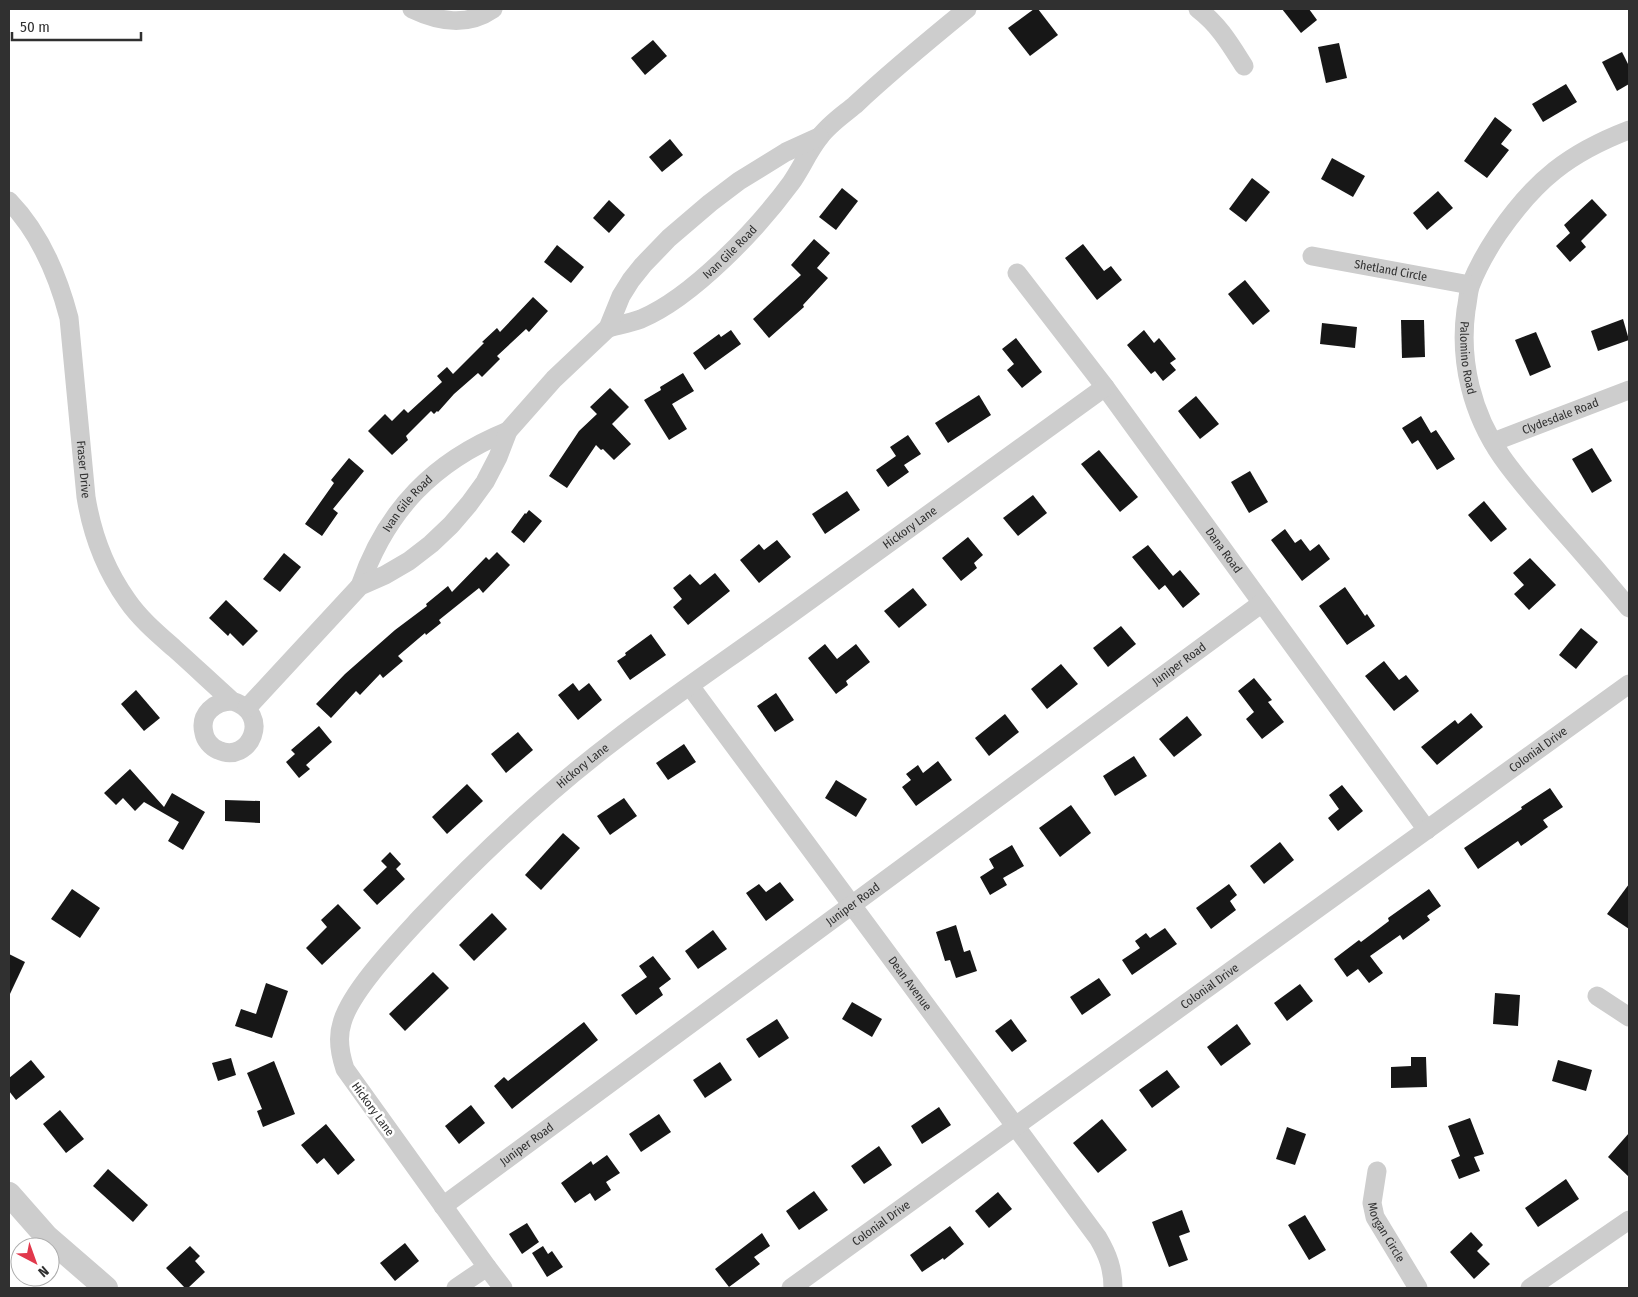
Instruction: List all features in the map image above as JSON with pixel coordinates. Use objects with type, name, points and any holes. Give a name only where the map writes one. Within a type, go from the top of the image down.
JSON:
[{"type":"street","points":[[412,9],[437,19],[454,22],[471,19],[493,9]]},
{"type":"street","name":"Ivan Gile Road","points":[[240,704],[360,586],[385,575],[409,561],[451,525],[485,482],[498,457],[508,431],[554,379],[608,328],[621,296],[631,280],[655,252],[682,226],[725,192],[769,161],[819,137],[924,44],[967,9]]},
{"type":"street","points":[[1198,9],[1210,18],[1223,33],[1244,66]]},
{"type":"street","name":"Palomino Road","points":[[1629,130],[1598,142],[1574,156],[1550,173],[1530,192],[1495,238],[1470,285],[1464,326],[1465,367],[1470,385],[1484,425],[1502,458],[1629,608]]},
{"type":"street","name":"Ivan Gile Road","points":[[608,328],[641,318],[658,310],[674,300],[716,265],[755,226],[778,199],[801,169],[819,137]]},
{"type":"street","name":"Fraser Drive","points":[[9,201],[26,221],[46,255],[62,292],[70,325],[86,497],[97,544],[118,586],[137,612],[155,631],[240,704]]},
{"type":"street","name":"Shetland Circle","points":[[1312,256],[1470,285]]},
{"type":"street","name":"Dana Road","points":[[1017,273],[1105,387],[1427,830]]},
{"type":"street","name":"Hickory Lane","points":[[487,1267],[345,1069],[340,1055],[340,1038],[342,1023],[348,1008],[395,945],[453,883],[511,828],[613,741],[1105,387]]},
{"type":"street","name":"Clydesdale Road","points":[[1493,442],[1629,390]]},
{"type":"street","name":"Ivan Gile Road","points":[[360,586],[369,559],[382,535],[416,491],[436,472],[458,456],[482,442],[508,431]]},
{"type":"street","name":"Juniper Road","points":[[443,1206],[1262,604]]},
{"type":"street","name":"Colonial Drive","points":[[791,1288],[1629,684]]},
{"type":"street","name":"Dean Avenue","points":[[690,686],[1098,1238],[1109,1256],[1113,1288]]},
{"type":"street","points":[[1597,996],[1629,1017]]},
{"type":"street","name":"Morgan Circle","points":[[1377,1171],[1372,1203],[1374,1218],[1418,1288]]},
{"type":"street","points":[[9,1194],[46,1236],[106,1288]]},
{"type":"street","points":[[1530,1288],[1629,1220]]},
{"type":"street","points":[[456,1288],[487,1267],[503,1288]]},
{"type":"building","points":[[1034,9],[1038,9],[1058,35],[1030,56],[1008,28]]},
{"type":"building","points":[[1282,9],[1309,9],[1317,20],[1301,33]]},
{"type":"building","points":[[653,40],[667,56],[645,75],[631,58]]},
{"type":"building","points":[[1339,43],[1347,78],[1326,83],[1318,47]]},
{"type":"building","points":[[1622,52],[1629,66],[1629,84],[1617,91],[1602,62]]},
{"type":"building","points":[[1566,84],[1577,102],[1543,122],[1532,104]]},
{"type":"building","points":[[1495,117],[1512,130],[1501,144],[1509,150],[1487,178],[1464,161]]},
{"type":"building","points":[[670,139],[683,155],[662,172],[649,157]]},
{"type":"building","points":[[1332,158],[1365,176],[1353,197],[1321,179]]},
{"type":"building","points":[[1252,178],[1270,192],[1246,222],[1229,209]]},
{"type":"building","points":[[842,188],[858,201],[836,230],[819,217]]},
{"type":"building","points":[[1438,191],[1453,208],[1427,230],[1413,213]]},
{"type":"building","points":[[1592,199],[1607,215],[1581,241],[1586,247],[1570,262],[1556,246],[1570,233],[1564,225]]},
{"type":"building","points":[[609,200],[625,215],[609,233],[593,218]]},
{"type":"building","points":[[814,239],[830,253],[817,268],[828,278],[803,305],[804,307],[769,338],[753,319],[801,275],[791,265]]},
{"type":"building","points":[[1083,244],[1104,271],[1111,266],[1122,280],[1097,300],[1065,258]]},
{"type":"building","points":[[557,245],[584,267],[571,283],[544,262]]},
{"type":"building","points":[[1245,280],[1270,311],[1253,325],[1228,294]]},
{"type":"building","points":[[533,297],[548,311],[529,332],[526,329],[497,356],[500,359],[482,377],[478,373],[454,394],[438,412],[434,414],[431,411],[406,436],[408,440],[392,455],[368,431],[385,414],[392,421],[404,409],[408,413],[442,382],[437,376],[447,367],[453,374],[484,343],[482,342],[497,328],[500,332]]},
{"type":"building","points":[[1623,319],[1629,340],[1598,351],[1591,331]]},
{"type":"building","points":[[1401,320],[1424,320],[1425,357],[1402,358]]},
{"type":"building","points":[[1322,323],[1357,327],[1355,348],[1320,344]]},
{"type":"building","points":[[731,330],[741,344],[705,370],[693,353],[719,334],[721,337]]},
{"type":"building","points":[[1144,330],[1154,343],[1159,338],[1176,359],[1170,363],[1176,370],[1163,381],[1155,371],[1151,374],[1127,345]]},
{"type":"building","points":[[1536,332],[1551,367],[1530,376],[1515,340]]},
{"type":"building","points":[[1016,338],[1042,372],[1022,388],[1007,370],[1014,364],[1002,349]]},
{"type":"building","points":[[683,373],[694,391],[672,404],[687,429],[669,440],[644,400],[661,390],[660,387]]},
{"type":"building","points":[[610,388],[629,407],[612,424],[631,444],[614,460],[596,445],[567,488],[549,476],[579,431],[597,414],[590,407]]},
{"type":"building","points":[[979,395],[991,415],[948,443],[935,423]]},
{"type":"building","points":[[1196,396],[1219,424],[1200,439],[1178,411]]},
{"type":"building","points":[[1421,416],[1431,433],[1436,430],[1455,459],[1437,470],[1418,440],[1412,444],[1402,428]]},
{"type":"building","points":[[908,435],[921,454],[904,465],[909,472],[888,487],[876,470],[896,456],[890,447]]},
{"type":"building","points":[[1592,448],[1612,481],[1592,493],[1572,459]]},
{"type":"building","points":[[1099,450],[1138,497],[1120,512],[1081,464]]},
{"type":"building","points":[[349,458],[364,471],[333,509],[338,513],[322,536],[305,524],[334,483],[331,480]]},
{"type":"building","points":[[1250,471],[1268,502],[1249,513],[1231,482]]},
{"type":"building","points":[[847,491],[860,510],[825,534],[812,514]]},
{"type":"building","points":[[1033,495],[1047,513],[1018,536],[1003,518]]},
{"type":"building","points":[[1484,501],[1507,529],[1491,542],[1468,515]]},
{"type":"building","points":[[529,510],[542,521],[524,543],[511,532]]},
{"type":"building","points":[[1285,529],[1295,543],[1301,539],[1310,551],[1319,544],[1330,559],[1302,581],[1271,540]]},
{"type":"building","points":[[968,537],[983,555],[974,563],[977,568],[961,581],[942,558]]},
{"type":"building","points":[[777,540],[791,557],[759,583],[740,560],[759,544],[764,550]]},
{"type":"building","points":[[1148,545],[1173,576],[1180,570],[1200,594],[1183,608],[1165,585],[1159,590],[1132,557]]},
{"type":"building","points":[[497,552],[510,565],[483,593],[479,588],[439,620],[441,623],[426,635],[425,633],[398,656],[403,661],[383,678],[380,674],[360,695],[356,691],[331,718],[316,704],[345,674],[395,630],[427,606],[426,604],[448,586],[452,592],[486,557],[489,560]]},
{"type":"building","points":[[284,553],[301,567],[280,592],[263,579]]},
{"type":"building","points":[[1530,558],[1556,585],[1529,610],[1514,594],[1524,585],[1513,573]]},
{"type":"building","points":[[715,573],[730,591],[688,625],[673,607],[682,599],[673,588],[690,574],[700,585]]},
{"type":"building","points":[[1345,587],[1365,616],[1367,614],[1375,626],[1347,645],[1319,606]]},
{"type":"building","points":[[913,588],[927,605],[899,628],[884,611]]},
{"type":"building","points":[[226,600],[258,631],[243,646],[230,633],[228,636],[209,618]]},
{"type":"building","points":[[1121,626],[1136,644],[1108,667],[1093,648]]},
{"type":"building","points":[[1581,628],[1598,642],[1576,669],[1559,655]]},
{"type":"building","points":[[651,634],[666,655],[630,680],[617,661]]},
{"type":"building","points":[[825,644],[837,659],[856,644],[870,662],[846,681],[848,685],[836,694],[808,658]]},
{"type":"building","points":[[1384,661],[1399,680],[1406,675],[1419,691],[1394,711],[1365,676]]},
{"type":"building","points":[[1061,664],[1078,684],[1047,709],[1031,689]]},
{"type":"building","points":[[1254,678],[1272,700],[1268,702],[1284,722],[1262,739],[1246,719],[1254,712],[1238,691]]},
{"type":"building","points":[[573,683],[579,691],[589,683],[602,700],[578,720],[558,695]]},
{"type":"building","points":[[136,690],[160,718],[144,731],[121,704]]},
{"type":"building","points":[[776,693],[794,720],[775,732],[757,706]]},
{"type":"building","points":[[1471,713],[1483,727],[1437,765],[1421,747],[1455,720],[1458,724]]},
{"type":"building","points":[[1005,714],[1019,732],[989,756],[975,738]]},
{"type":"building","points":[[1187,716],[1202,735],[1174,757],[1159,739]]},
{"type":"building","points":[[319,726],[332,742],[306,765],[310,769],[299,778],[286,762],[295,754],[291,750]]},
{"type":"building","points":[[518,732],[533,750],[506,773],[491,754]]},
{"type":"building","points":[[684,744],[696,762],[668,780],[656,763]]},
{"type":"building","points":[[1134,756],[1147,776],[1115,796],[1103,776]]},
{"type":"building","points":[[938,761],[952,780],[916,806],[902,787],[911,780],[906,774],[918,765],[923,773]]},
{"type":"building","points":[[130,769],[164,807],[172,793],[205,812],[183,850],[168,841],[179,822],[144,802],[135,811],[123,798],[116,805],[104,793]]},
{"type":"building","points":[[836,780],[867,799],[856,817],[825,798]]},
{"type":"building","points":[[467,784],[483,801],[447,834],[432,817]]},
{"type":"building","points":[[1342,785],[1363,811],[1338,831],[1328,818],[1339,809],[1329,795]]},
{"type":"building","points":[[1550,788],[1563,807],[1543,820],[1548,827],[1521,846],[1518,841],[1478,869],[1464,848]]},
{"type":"building","points":[[624,798],[637,816],[610,835],[597,816]]},
{"type":"building","points":[[225,800],[260,801],[260,823],[225,821]]},
{"type":"building","points":[[1071,805],[1091,833],[1060,857],[1039,828]]},
{"type":"building","points":[[563,833],[580,848],[541,890],[525,875]]},
{"type":"building","points":[[1280,842],[1294,860],[1264,884],[1250,866]]},
{"type":"building","points":[[1012,845],[1024,866],[1003,878],[1007,885],[990,895],[980,877],[994,868],[989,859]]},
{"type":"building","points":[[390,852],[401,864],[396,869],[405,879],[377,905],[363,890],[387,867],[381,861]]},
{"type":"building","points":[[780,882],[794,900],[766,921],[746,893],[759,884],[766,892]]},
{"type":"building","points":[[1229,884],[1237,895],[1230,901],[1236,910],[1211,929],[1196,908]]},
{"type":"building","points":[[1629,884],[1629,929],[1607,914]]},
{"type":"building","points":[[72,889],[100,908],[80,938],[51,919]]},
{"type":"building","points":[[1429,889],[1441,906],[1427,916],[1430,920],[1403,940],[1400,935],[1370,956],[1383,973],[1369,983],[1358,969],[1347,977],[1334,959],[1359,940],[1361,942],[1389,921],[1388,918]]},
{"type":"building","points":[[338,904],[361,928],[322,965],[306,948],[327,927],[321,920]]},
{"type":"building","points":[[492,913],[507,929],[474,961],[459,945]]},
{"type":"building","points":[[956,925],[964,952],[970,950],[977,971],[956,978],[950,960],[945,961],[936,932]]},
{"type":"building","points":[[1165,928],[1177,944],[1132,975],[1122,960],[1140,948],[1135,941],[1146,933],[1150,938]]},
{"type":"building","points":[[713,930],[727,949],[698,969],[685,951]]},
{"type":"building","points":[[9,954],[25,962],[9,996]]},
{"type":"building","points":[[653,956],[671,979],[659,988],[663,995],[636,1015],[621,995],[647,977],[639,966]]},
{"type":"building","points":[[433,972],[449,988],[405,1031],[389,1014]]},
{"type":"building","points":[[1099,978],[1111,995],[1082,1015],[1070,997]]},
{"type":"building","points":[[266,983],[288,991],[272,1038],[235,1026],[241,1009],[256,1014]]},
{"type":"building","points":[[1300,984],[1313,1001],[1287,1021],[1274,1003]]},
{"type":"building","points":[[1495,993],[1520,995],[1518,1026],[1493,1024]]},
{"type":"building","points":[[852,1002],[882,1019],[872,1037],[842,1019]]},
{"type":"building","points":[[777,1019],[789,1038],[759,1058],[746,1039]]},
{"type":"building","points":[[1011,1019],[1027,1041],[1012,1052],[995,1031]]},
{"type":"building","points":[[584,1022],[598,1040],[512,1109],[494,1086],[504,1077],[508,1081]]},
{"type":"building","points":[[1237,1024],[1251,1044],[1221,1066],[1207,1047]]},
{"type":"building","points":[[1411,1057],[1426,1057],[1427,1087],[1391,1088],[1391,1067],[1411,1066]]},
{"type":"building","points":[[231,1058],[236,1075],[218,1081],[212,1063]]},
{"type":"building","points":[[31,1060],[45,1077],[16,1100],[9,1091],[9,1078]]},
{"type":"building","points":[[1558,1060],[1592,1070],[1586,1091],[1552,1081]]},
{"type":"building","points":[[274,1061],[295,1114],[263,1127],[257,1111],[262,1109],[247,1073]]},
{"type":"building","points":[[720,1062],[732,1080],[705,1098],[693,1080]]},
{"type":"building","points":[[1167,1070],[1180,1087],[1152,1108],[1139,1090]]},
{"type":"building","points":[[471,1105],[485,1123],[459,1144],[445,1126]]},
{"type":"building","points":[[939,1107],[951,1125],[922,1144],[911,1126]]},
{"type":"building","points":[[60,1110],[84,1139],[66,1153],[43,1124]]},
{"type":"building","points":[[659,1114],[671,1132],[641,1152],[629,1134]]},
{"type":"building","points":[[1470,1118],[1484,1154],[1474,1157],[1480,1171],[1459,1179],[1451,1160],[1460,1156],[1448,1126]]},
{"type":"building","points":[[1102,1119],[1127,1150],[1098,1173],[1073,1143]]},
{"type":"building","points":[[326,1124],[355,1160],[338,1175],[324,1158],[317,1164],[301,1145]]},
{"type":"building","points":[[1287,1127],[1306,1134],[1295,1165],[1276,1159]]},
{"type":"building","points":[[1629,1133],[1629,1177],[1608,1157]]},
{"type":"building","points":[[879,1146],[892,1165],[864,1184],[851,1166]]},
{"type":"building","points":[[607,1155],[620,1173],[606,1182],[611,1190],[595,1201],[590,1193],[575,1203],[561,1183],[591,1161],[593,1165]]},
{"type":"building","points":[[108,1169],[148,1205],[133,1222],[93,1186]]},
{"type":"building","points":[[1566,1179],[1579,1199],[1538,1227],[1525,1208]]},
{"type":"building","points":[[814,1191],[828,1210],[799,1230],[786,1211]]},
{"type":"building","points":[[998,1192],[1012,1209],[989,1228],[975,1211]]},
{"type":"building","points":[[1182,1210],[1190,1232],[1179,1236],[1188,1260],[1169,1267],[1152,1222]]},
{"type":"building","points":[[1305,1215],[1326,1250],[1309,1260],[1288,1225]]},
{"type":"building","points":[[527,1223],[539,1242],[522,1254],[509,1234]]},
{"type":"building","points":[[950,1226],[964,1244],[944,1260],[943,1258],[922,1272],[910,1255]]},
{"type":"building","points":[[1471,1232],[1483,1245],[1477,1251],[1490,1264],[1474,1279],[1450,1252]]},
{"type":"building","points":[[762,1233],[770,1246],[754,1257],[760,1264],[729,1287],[715,1269]]},
{"type":"building","points":[[405,1243],[419,1261],[395,1281],[380,1263]]},
{"type":"building","points":[[190,1246],[200,1256],[195,1261],[205,1272],[188,1288],[185,1288],[166,1268]]},
{"type":"building","points":[[543,1246],[548,1254],[552,1251],[563,1267],[547,1277],[532,1253]]}]
